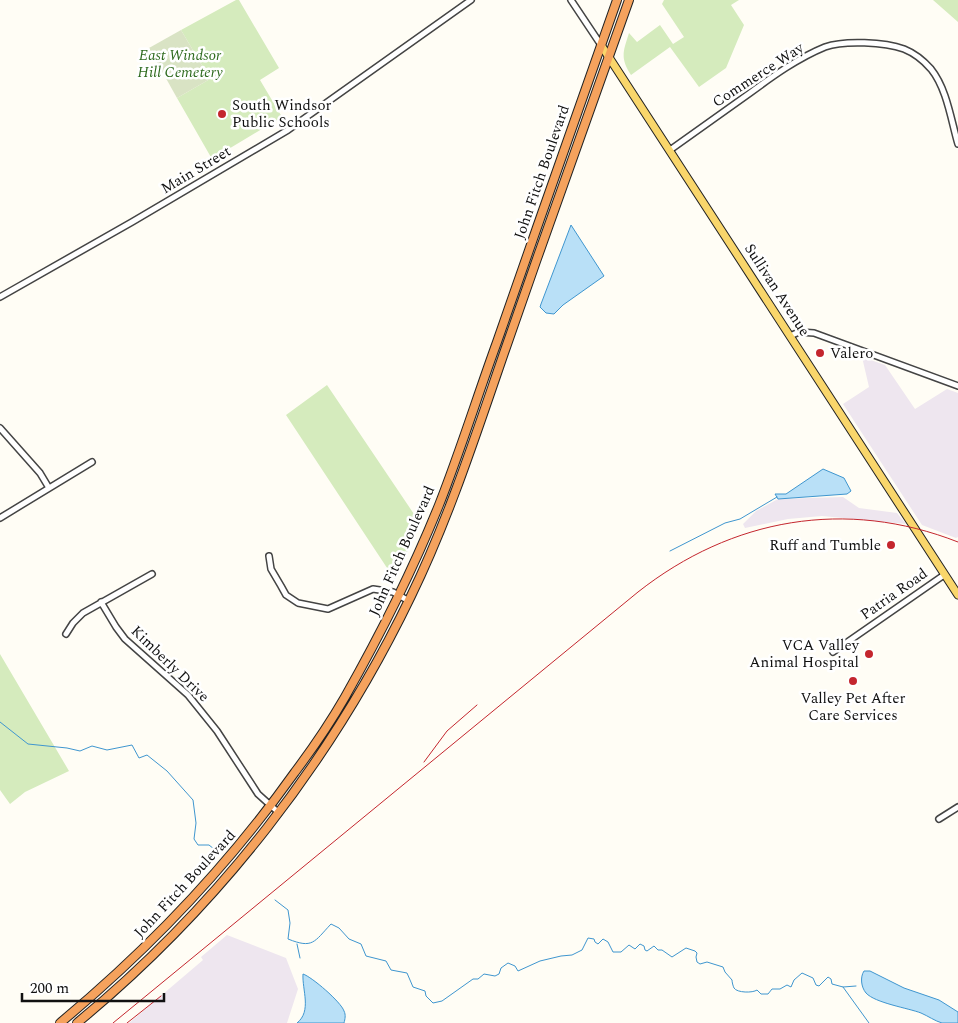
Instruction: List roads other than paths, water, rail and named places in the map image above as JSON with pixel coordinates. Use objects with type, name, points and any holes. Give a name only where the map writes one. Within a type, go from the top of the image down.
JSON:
[{"type":"highway","name":"John Fitch Boulevard","points":[[60,1023],[96,993],[172,920],[236,851],[271,806],[345,696],[400,595],[440,502],[617,0]]},
{"type":"highway","name":"John Fitch Boulevard","points":[[77,1023],[145,963],[180,929],[239,863],[279,813],[317,759],[385,648],[409,601],[458,485],[629,0]]},
{"type":"highway","points":[[477,399],[487,403]]},
{"type":"highway","points":[[345,696],[354,701]]},
{"type":"highway","points":[[308,753],[317,759]]},
{"type":"highway","points":[[172,920],[180,929]]},
{"type":"main road","name":"Sullivan Avenue","points":[[601,45],[958,595]]},
{"type":"street","name":"Main Street","points":[[0,297],[172,199],[286,130],[471,0]]},
{"type":"street","name":"Sullivan Avenue","points":[[571,0],[601,45]]},
{"type":"street","name":"Commerce Way","points":[[670,150],[775,75],[807,56],[826,47],[862,43],[903,49],[918,57],[931,69],[941,85],[958,144]]},
{"type":"street","points":[[790,336],[799,332],[814,333],[958,386]]},
{"type":"street","points":[[0,428],[40,473],[49,488]]},
{"type":"street","points":[[0,518],[92,462]]},
{"type":"street","points":[[269,556],[272,569],[286,595],[298,603],[328,609],[373,589],[400,595],[409,601]]},
{"type":"street","points":[[66,634],[83,613],[152,574]]},
{"type":"street","name":"Patria Road","points":[[833,652],[944,574]]},
{"type":"street","name":"Kimberly Drive","points":[[101,602],[116,628],[125,639],[165,673],[194,702],[217,731],[256,792],[279,813]]},
{"type":"street","points":[[939,819],[958,806]]},
{"type":"water","points":[[571,225],[604,276],[563,305],[554,314],[546,313],[540,307]]},
{"type":"water","points":[[823,469],[844,478],[851,491],[847,494],[778,499],[775,494],[786,494]]},
{"type":"water","points":[[864,971],[870,971],[904,988],[939,1000],[958,1012],[958,1023],[942,1023],[921,1013],[870,997],[864,991],[862,985]]},
{"type":"water","points":[[303,974],[338,1002],[345,1012],[344,1023],[297,1023],[302,1018],[305,1006]]},
{"type":"waterway","points":[[670,551],[725,523],[740,519],[777,497]]},
{"type":"waterway","points":[[0,722],[28,744],[80,751],[92,746],[107,750],[132,745],[139,758],[147,755],[167,771],[193,800],[196,823],[194,839],[198,845],[209,845],[219,853]]},
{"type":"waterway","points":[[275,900],[288,910],[290,923],[288,939],[303,943],[312,942],[331,924],[339,928],[349,939],[361,944],[366,956],[386,961],[391,970],[407,973],[413,987],[425,991],[426,996],[433,1003],[442,1001],[473,979],[478,979],[484,974],[495,976],[499,974],[501,968],[508,963],[515,966],[518,971],[540,961],[572,955],[582,950],[588,938],[594,939],[598,944],[603,939],[608,942],[613,952],[621,952],[629,945],[635,949],[640,944],[647,951],[654,946],[672,957],[686,948],[695,951],[697,953],[697,962],[700,964],[707,962],[723,967],[732,980],[734,988],[742,992],[757,990],[761,994],[768,994],[772,989],[780,989],[787,985],[791,987],[794,980],[802,973],[813,978],[816,985],[819,986],[828,977],[831,979],[832,984],[843,987],[856,986]]},
{"type":"waterway","points":[[297,944],[300,958]]},
{"type":"waterway","points":[[843,987],[869,1023]]},
{"type":"railway","points":[[113,1023],[638,592],[674,567],[712,547],[751,532],[791,523],[832,519],[874,521],[916,528],[958,542]]},
{"type":"railway","points":[[424,762],[447,731],[477,705]]},
{"type":"railway","points":[[127,1023],[161,996]]},
{"type":"place","name":"South Windsor Public Schools","points":[[222,114]]},
{"type":"place","name":"Valero","points":[[820,353]]},
{"type":"place","name":"Ruff and Tumble","points":[[891,545]]},
{"type":"place","name":"VCA Valley Animal Hospital","points":[[869,654]]},
{"type":"place","name":"Valley Pet After Care Services","points":[[853,681]]},
{"type":"park label","name":"East Windsor Hill Cemetery","points":[[180,64]]}]
